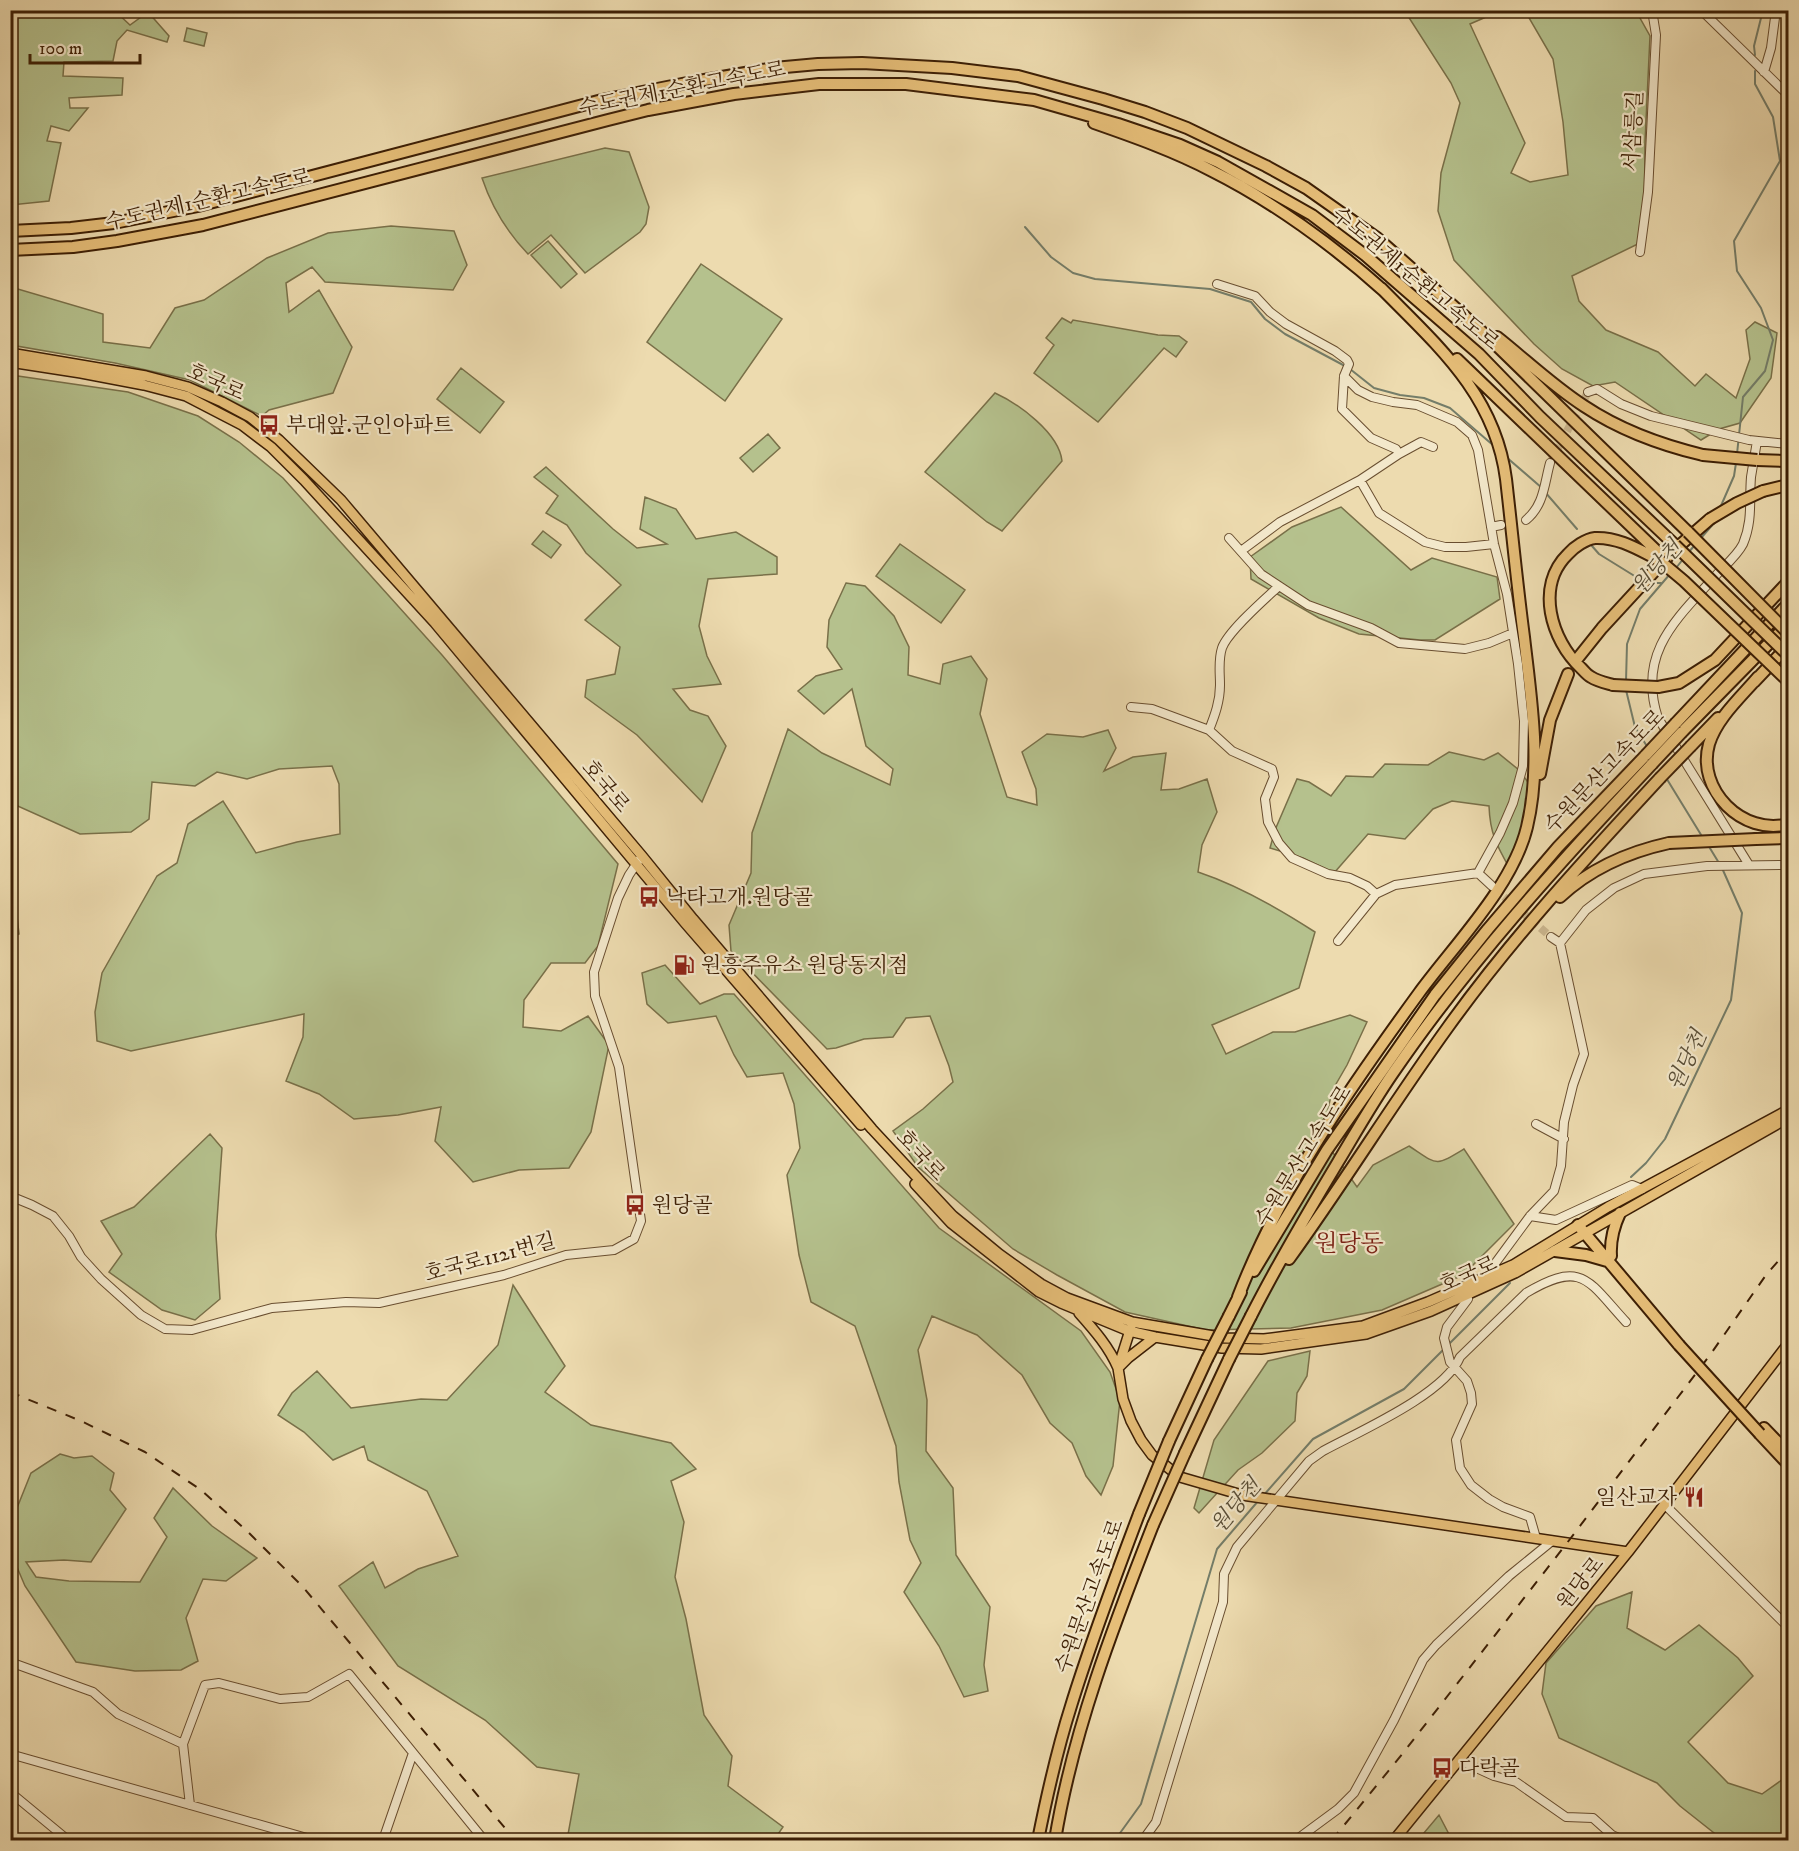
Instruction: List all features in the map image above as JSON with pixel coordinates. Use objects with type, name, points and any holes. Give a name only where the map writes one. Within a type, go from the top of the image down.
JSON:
[{"type":"highway","name":"수도권제1순환고속도로","points":[[10,231],[114,223],[198,206],[590,103],[643,91],[774,68],[818,63],[862,63],[952,68],[1018,76],[1155,116],[1227,146],[1306,188],[1377,238],[1492,341],[1688,531],[1788,633]]},
{"type":"highway","name":"수도권제1순환고속도로","points":[[10,250],[73,248],[203,225],[648,110],[734,94],[819,84],[863,83],[906,84],[1034,100],[1077,111],[1179,145],[1218,162],[1312,215],[1365,255],[1479,354],[1540,417],[1675,544],[1788,655]]},
{"type":"highway","points":[[1013,97],[1133,137],[1186,158],[1265,200],[1356,266],[1788,681]]},
{"type":"highway","points":[[1411,268],[1556,386],[1583,406],[1620,427],[1645,438],[1702,454],[1788,461]]},
{"type":"highway","points":[[1381,288],[1449,358],[1472,387],[1498,441],[1506,479],[1533,727],[1533,788],[1524,838]]},
{"type":"highway","points":[[1578,658],[1650,575],[1672,552],[1710,519],[1763,491],[1788,485]]},
{"type":"highway","points":[[1661,558],[1610,539],[1593,538],[1573,549],[1559,562],[1552,580],[1551,623],[1562,646],[1590,677],[1612,685],[1658,687],[1679,683],[1715,660],[1788,582]]},
{"type":"highway","name":"수원문산고속도로","points":[[1679,728],[1788,604]]},
{"type":"highway","name":"수원문산고속도로","points":[[1038,1840],[1070,1707],[1105,1604],[1169,1442],[1238,1297],[1327,1150],[1435,995],[1558,847],[1788,624]]},
{"type":"highway","points":[[1259,1301],[1332,1199],[1399,1096],[1499,960],[1574,872],[1660,778],[1788,646]]},
{"type":"highway","points":[[1238,1297],[1254,1257],[1312,1148],[1361,1073],[1507,874],[1533,812],[1550,720],[1568,674]]},
{"type":"highway","points":[[1758,677],[1718,725],[1709,747],[1707,764],[1719,796],[1732,811],[1758,824],[1775,826],[1788,824]]},
{"type":"highway","name":"수원문산고속도로","points":[[1055,1840],[1066,1782],[1120,1612],[1153,1525],[1185,1453],[1259,1301],[1310,1210],[1393,1073],[1474,964],[1649,759]]},
{"type":"highway","points":[[1499,960],[1576,883],[1610,862],[1669,843],[1788,838]]},
{"type":"highway","points":[[1610,1258],[1614,1226],[1620,1213]]},
{"type":"highway","points":[[1584,1228],[1681,1342],[1762,1431],[1788,1464]]},
{"type":"highway","points":[[1555,1251],[1610,1258]]},
{"type":"highway","points":[[1762,1431],[1788,1453]]},
{"type":"main road","name":"호국로","points":[[10,353],[146,376],[178,384],[222,402],[257,423],[279,440],[341,500],[639,860],[686,924],[868,1133],[951,1223],[1039,1292],[1076,1309],[1131,1327],[1225,1338],[1264,1339],[1363,1326],[1428,1302],[1513,1265],[1584,1228],[1620,1213],[1788,1118]]},
{"type":"main road","name":"호국로","points":[[10,362],[144,385],[186,396],[242,426],[271,447],[435,624],[639,860],[693,919],[872,1129],[953,1216],[999,1254],[1041,1284],[1131,1327],[1155,1337],[1222,1348],[1262,1349],[1366,1334],[1431,1311],[1515,1273],[1555,1251],[1584,1228],[1642,1189],[1788,1110]]},
{"type":"main road","points":[[1076,1309],[1111,1352],[1118,1368],[1131,1421],[1141,1440],[1152,1455],[1180,1477],[1242,1495],[1628,1552]]},
{"type":"main road","points":[[1118,1368],[1131,1327]]},
{"type":"main road","points":[[1118,1368],[1155,1337]]},
{"type":"main road","name":"원당로","points":[[1394,1840],[1628,1552],[1788,1344]]},
{"type":"street","name":"서삼릉길","points":[[1640,252],[1648,192],[1656,35],[1652,10]]},
{"type":"street","points":[[1701,10],[1788,95]]},
{"type":"street","points":[[1764,72],[1771,48],[1776,10]]},
{"type":"street","points":[[1217,284],[1254,296],[1286,324],[1347,360],[1349,364],[1345,375],[1342,410],[1371,438],[1396,449],[1399,454]]},
{"type":"street","points":[[1345,375],[1358,390],[1372,397],[1417,405],[1457,422],[1472,435],[1478,450],[1494,544],[1507,594],[1524,721],[1523,766],[1513,803],[1478,873]]},
{"type":"street","points":[[1588,392],[1597,389],[1621,404],[1651,416],[1753,440],[1788,444]]},
{"type":"street","points":[[1745,865],[1658,718],[1651,698],[1657,653],[1667,632],[1742,547],[1749,528],[1753,440]]},
{"type":"street","points":[[1241,551],[1280,522],[1360,480],[1420,442],[1433,447]]},
{"type":"street","points":[[1526,520],[1536,512],[1550,463]]},
{"type":"street","points":[[1360,480],[1379,513],[1425,542],[1445,547],[1494,544]]},
{"type":"street","points":[[1491,527],[1501,525]]},
{"type":"street","points":[[1229,538],[1261,574],[1308,605],[1371,628],[1399,642],[1465,649],[1489,643],[1513,633]]},
{"type":"street","points":[[1209,730],[1218,704],[1219,663],[1223,646],[1233,632],[1279,585]]},
{"type":"street","points":[[1131,707],[1152,709],[1209,730],[1232,751],[1272,769],[1274,777],[1265,799],[1268,822],[1279,843],[1292,858],[1328,873],[1350,878],[1376,894]]},
{"type":"street","name":"호국로1121번길","points":[[10,1196],[32,1204],[53,1216],[81,1257],[100,1279],[141,1316],[165,1329],[192,1330],[272,1308],[346,1302],[379,1303],[504,1275],[566,1255],[614,1250],[634,1239],[641,1221],[619,1067],[595,996],[594,972],[618,898],[639,860]]},
{"type":"street","points":[[1560,943],[1586,910],[1614,888],[1644,874],[1707,866],[1788,865]]},
{"type":"street","points":[[1478,873],[1492,886]]},
{"type":"street","points":[[1338,941],[1376,894],[1395,885],[1478,873]]},
{"type":"street","points":[[1491,1269],[1530,1216],[1554,1191],[1561,1166],[1564,1122],[1573,1085],[1584,1054],[1560,943],[1551,937]]},
{"type":"street","points":[[1536,1124],[1564,1139]]},
{"type":"street","points":[[1530,1216],[1556,1220],[1632,1185],[1642,1189]]},
{"type":"street","points":[[1143,1840],[1156,1822],[1223,1602],[1224,1574],[1237,1547],[1309,1461],[1323,1451],[1420,1399],[1526,1293],[1538,1286],[1561,1276],[1574,1275],[1588,1281],[1626,1322]]},
{"type":"street","points":[[1468,1299],[1460,1313],[1447,1327],[1444,1338],[1453,1365],[1467,1381],[1471,1393],[1472,1404],[1456,1440],[1460,1468],[1471,1485],[1489,1499],[1503,1508],[1530,1518],[1536,1539]]},
{"type":"street","points":[[1664,1504],[1788,1627]]},
{"type":"street","points":[[1296,1840],[1338,1809],[1353,1792],[1394,1720],[1423,1660],[1501,1584],[1552,1541]]},
{"type":"street","points":[[10,1662],[93,1692],[118,1714],[183,1744]]},
{"type":"street","points":[[190,1805],[183,1744],[205,1685],[219,1683],[280,1699],[308,1697],[349,1674],[484,1840]]},
{"type":"street","points":[[383,1840],[412,1753]]},
{"type":"street","points":[[10,1754],[314,1840]]},
{"type":"street","points":[[1459,1760],[1494,1776],[1516,1782],[1566,1817],[1593,1818],[1612,1834],[1624,1840]]},
{"type":"street","points":[[10,1792],[68,1840]]},
{"type":"green space","points":[[11,10],[115,11],[130,25],[148,12],[169,36],[167,42],[127,30],[117,41],[113,61],[64,62],[63,76],[123,78],[122,95],[69,98],[70,108],[88,108],[69,131],[51,126],[47,141],[61,143],[49,201],[11,205]]},
{"type":"green space","points":[[1406,11],[1500,11],[1470,24],[1525,143],[1511,173],[1530,182],[1568,175],[1563,122],[1553,59],[1525,11],[1636,11],[1650,36],[1645,142],[1644,241],[1572,276],[1579,301],[1606,330],[1658,352],[1695,386],[1706,374],[1736,398],[1750,359],[1746,330],[1755,322],[1777,333],[1771,378],[1740,423],[1719,429],[1701,440],[1615,382],[1593,386],[1562,369],[1534,344],[1454,260],[1438,211],[1441,173],[1460,103],[1451,83]]},
{"type":"green space","points":[[187,28],[207,33],[204,46],[184,41]]},
{"type":"green space","points":[[605,148],[629,152],[649,207],[646,224],[640,232],[585,273],[551,235],[528,254],[500,219],[482,178]]},
{"type":"green space","points":[[391,226],[454,231],[467,265],[453,290],[325,282],[312,267],[286,283],[289,312],[319,290],[352,347],[333,393],[269,410],[262,416],[190,380],[115,363],[11,345],[11,287],[103,314],[103,342],[150,348],[175,308],[204,300],[267,258],[328,233]]},
{"type":"green space","points":[[548,241],[577,274],[561,288],[531,255]]},
{"type":"green space","points":[[701,264],[782,319],[725,401],[647,342]]},
{"type":"green space","points":[[1062,318],[1071,323],[1073,320],[1158,335],[1179,336],[1187,342],[1176,357],[1164,348],[1098,422],[1034,373],[1054,345],[1046,338]]},
{"type":"green space","points":[[461,368],[504,402],[480,433],[437,399]]},
{"type":"green space","points":[[11,375],[128,392],[198,416],[239,442],[283,478],[442,655],[618,864],[598,946],[585,963],[551,963],[524,1000],[523,1027],[561,1031],[588,1016],[609,1045],[591,1132],[569,1168],[519,1170],[473,1182],[435,1141],[441,1107],[398,1115],[354,1119],[319,1094],[286,1081],[303,1037],[304,1014],[131,1051],[97,1041],[95,1012],[102,973],[157,876],[177,863],[188,824],[223,801],[256,853],[340,834],[339,784],[332,766],[279,769],[247,779],[217,772],[195,786],[152,782],[149,819],[131,832],[80,834],[11,803]]},
{"type":"green space","points":[[995,393],[1015,404],[1046,430],[1054,440],[1062,461],[1002,531],[987,522],[925,472]]},
{"type":"green space","points":[[768,434],[780,448],[753,472],[740,458]]},
{"type":"green space","points":[[546,467],[637,548],[667,544],[640,529],[645,497],[676,509],[696,539],[736,532],[777,557],[777,574],[708,579],[699,626],[707,656],[721,684],[673,689],[690,710],[708,716],[726,746],[702,802],[637,735],[585,697],[587,680],[615,674],[620,647],[585,620],[621,585],[586,553],[567,525],[546,513],[558,496],[534,477]]},
{"type":"green space","points":[[1341,507],[1411,570],[1432,558],[1497,577],[1500,599],[1435,640],[1420,640],[1359,634],[1319,618],[1251,579],[1250,557],[1292,527]]},
{"type":"green space","points":[[543,531],[561,545],[551,558],[532,544]]},
{"type":"green space","points":[[900,544],[965,590],[941,623],[876,576]]},
{"type":"green space","points":[[846,583],[865,586],[894,616],[909,647],[908,675],[940,684],[943,664],[971,656],[987,679],[980,714],[1007,797],[1037,805],[1036,789],[1022,752],[1047,734],[1083,737],[1108,730],[1116,748],[1104,771],[1133,757],[1166,753],[1161,790],[1179,789],[1207,779],[1217,812],[1202,845],[1198,872],[1258,898],[1315,932],[1299,988],[1212,1025],[1226,1054],[1273,1032],[1295,1032],[1350,1015],[1367,1022],[1332,1091],[1322,1137],[1357,1187],[1373,1165],[1409,1146],[1436,1161],[1447,1159],[1464,1149],[1514,1224],[1463,1275],[1382,1310],[1291,1328],[1206,1330],[1125,1312],[1057,1275],[1013,1249],[918,1167],[893,1131],[923,1109],[953,1082],[930,1016],[906,1018],[893,1037],[864,1039],[827,1049],[731,951],[729,925],[751,873],[752,833],[788,729],[822,753],[890,785],[893,769],[866,746],[852,689],[824,714],[798,691],[816,676],[842,669],[827,647],[829,620]]},
{"type":"green space","points":[[1449,752],[1484,760],[1498,753],[1519,770],[1530,785],[1526,814],[1510,869],[1495,839],[1489,806],[1452,801],[1433,809],[1405,839],[1368,834],[1334,873],[1303,858],[1270,848],[1275,830],[1297,779],[1309,782],[1331,796],[1346,776],[1373,777],[1385,764],[1428,765]]},
{"type":"green space","points":[[10,862],[19,934],[11,937]]},
{"type":"green space","points":[[665,965],[700,1004],[724,994],[734,994],[939,1228],[1081,1331],[1110,1372],[1120,1400],[1113,1466],[1101,1495],[1086,1476],[1072,1443],[1050,1423],[1022,1375],[977,1335],[932,1316],[918,1350],[927,1400],[926,1451],[953,1488],[956,1555],[990,1607],[984,1665],[988,1691],[964,1697],[939,1646],[904,1592],[921,1563],[910,1540],[899,1482],[896,1446],[855,1326],[811,1302],[799,1255],[787,1175],[800,1148],[794,1104],[783,1073],[747,1077],[716,1016],[668,1023],[647,1004],[642,973]]},
{"type":"green space","points":[[210,1134],[222,1148],[216,1235],[220,1299],[195,1320],[162,1310],[109,1272],[122,1254],[101,1221],[134,1207]]},
{"type":"green space","points":[[513,1285],[565,1366],[545,1392],[591,1425],[671,1443],[696,1469],[671,1481],[684,1522],[675,1577],[686,1619],[704,1715],[732,1756],[728,1786],[783,1827],[774,1840],[567,1840],[579,1774],[537,1767],[485,1720],[398,1666],[339,1586],[373,1562],[385,1588],[418,1569],[458,1556],[427,1491],[368,1460],[364,1446],[333,1460],[304,1432],[278,1415],[292,1393],[317,1371],[351,1408],[421,1399],[447,1400],[498,1345]]},
{"type":"green space","points":[[1310,1351],[1307,1376],[1297,1393],[1295,1421],[1262,1453],[1238,1470],[1199,1513],[1194,1508],[1214,1440],[1268,1361]]},
{"type":"green space","points":[[60,1454],[74,1458],[92,1456],[114,1473],[110,1490],[126,1509],[91,1562],[64,1560],[26,1562],[36,1577],[69,1581],[140,1582],[167,1537],[154,1518],[173,1488],[212,1526],[257,1558],[226,1581],[203,1579],[186,1618],[198,1661],[181,1670],[135,1671],[76,1662],[25,1586],[11,1553],[11,1523],[31,1473]]},
{"type":"green space","points":[[1632,1592],[1627,1628],[1665,1650],[1699,1625],[1738,1658],[1753,1676],[1688,1742],[1728,1783],[1762,1794],[1788,1777],[1788,1840],[1723,1840],[1680,1806],[1657,1783],[1559,1738],[1542,1694],[1546,1663],[1596,1606]]},
{"type":"green space","points":[[1439,1815],[1452,1840],[1418,1840]]},
{"type":"waterway","name":"원당천","points":[[1755,55],[1754,46],[1763,10]]},
{"type":"waterway","name":"원당천","points":[[1737,454],[1743,397],[1765,371],[1773,340],[1761,308],[1737,271],[1734,241],[1780,161],[1773,117],[1755,84],[1755,71]]},
{"type":"waterway","points":[[1025,227],[1051,257],[1073,273],[1095,279],[1210,289],[1251,302],[1265,319],[1285,334],[1345,366]]},
{"type":"waterway","points":[[1350,369],[1374,388],[1424,398],[1450,408],[1494,446]]},
{"type":"waterway","points":[[1505,456],[1542,488]]},
{"type":"waterway","name":"원당천","points":[[1720,508],[1734,476],[1736,463]]},
{"type":"waterway","points":[[1545,492],[1577,529]]},
{"type":"waterway","name":"원당천","points":[[1701,538],[1715,522]]},
{"type":"waterway","name":"원당천","points":[[1687,554],[1695,545]]},
{"type":"waterway","points":[[1592,546],[1599,554],[1641,580]]},
{"type":"waterway","name":"원당천","points":[[1676,568],[1684,558]]},
{"type":"waterway","name":"원당천","points":[[1626,681],[1627,644],[1640,609],[1670,574]]},
{"type":"waterway","points":[[1649,583],[1661,583]]},
{"type":"waterway","name":"원당천","points":[[1626,690],[1635,727],[1648,748]]},
{"type":"waterway","name":"원당천","points":[[1665,776],[1703,838]]},
{"type":"waterway","name":"원당천","points":[[1708,845],[1719,863]]},
{"type":"waterway","name":"원당천","points":[[1631,1177],[1646,1163],[1665,1139],[1731,1000],[1742,913],[1722,868]]},
{"type":"waterway","name":"원당천","points":[[1449,1344],[1510,1283]]},
{"type":"waterway","name":"원당천","points":[[1263,1496],[1313,1439],[1404,1389],[1445,1348]]},
{"type":"waterway","name":"원당천","points":[[1115,1840],[1141,1804],[1217,1549],[1259,1500]]},
{"type":"tunnel","points":[[1550,463],[1588,392]]},
{"type":"tunnel","points":[[1495,889],[1551,937]]},
{"type":"railway","points":[[1332,1840],[1567,1543],[1710,1355],[1766,1275],[1788,1250]]},
{"type":"railway","points":[[10,1392],[81,1421],[145,1452],[201,1490],[247,1531],[303,1587],[515,1840]]},
{"type":"place","name":"부대앞.군인아파트","points":[[269,425]]},
{"type":"place","name":"낙타고개.원당골","points":[[649,897]]},
{"type":"place","name":"원흥주유소 원당동지점","points":[[684,965]]},
{"type":"place","name":"원당골","points":[[635,1205]]},
{"type":"place","name":"일산교자","points":[[1694,1497]]},
{"type":"place","name":"다락골","points":[[1442,1768]]},
{"type":"district","name":"원당동","points":[[1349,1243]]}]
